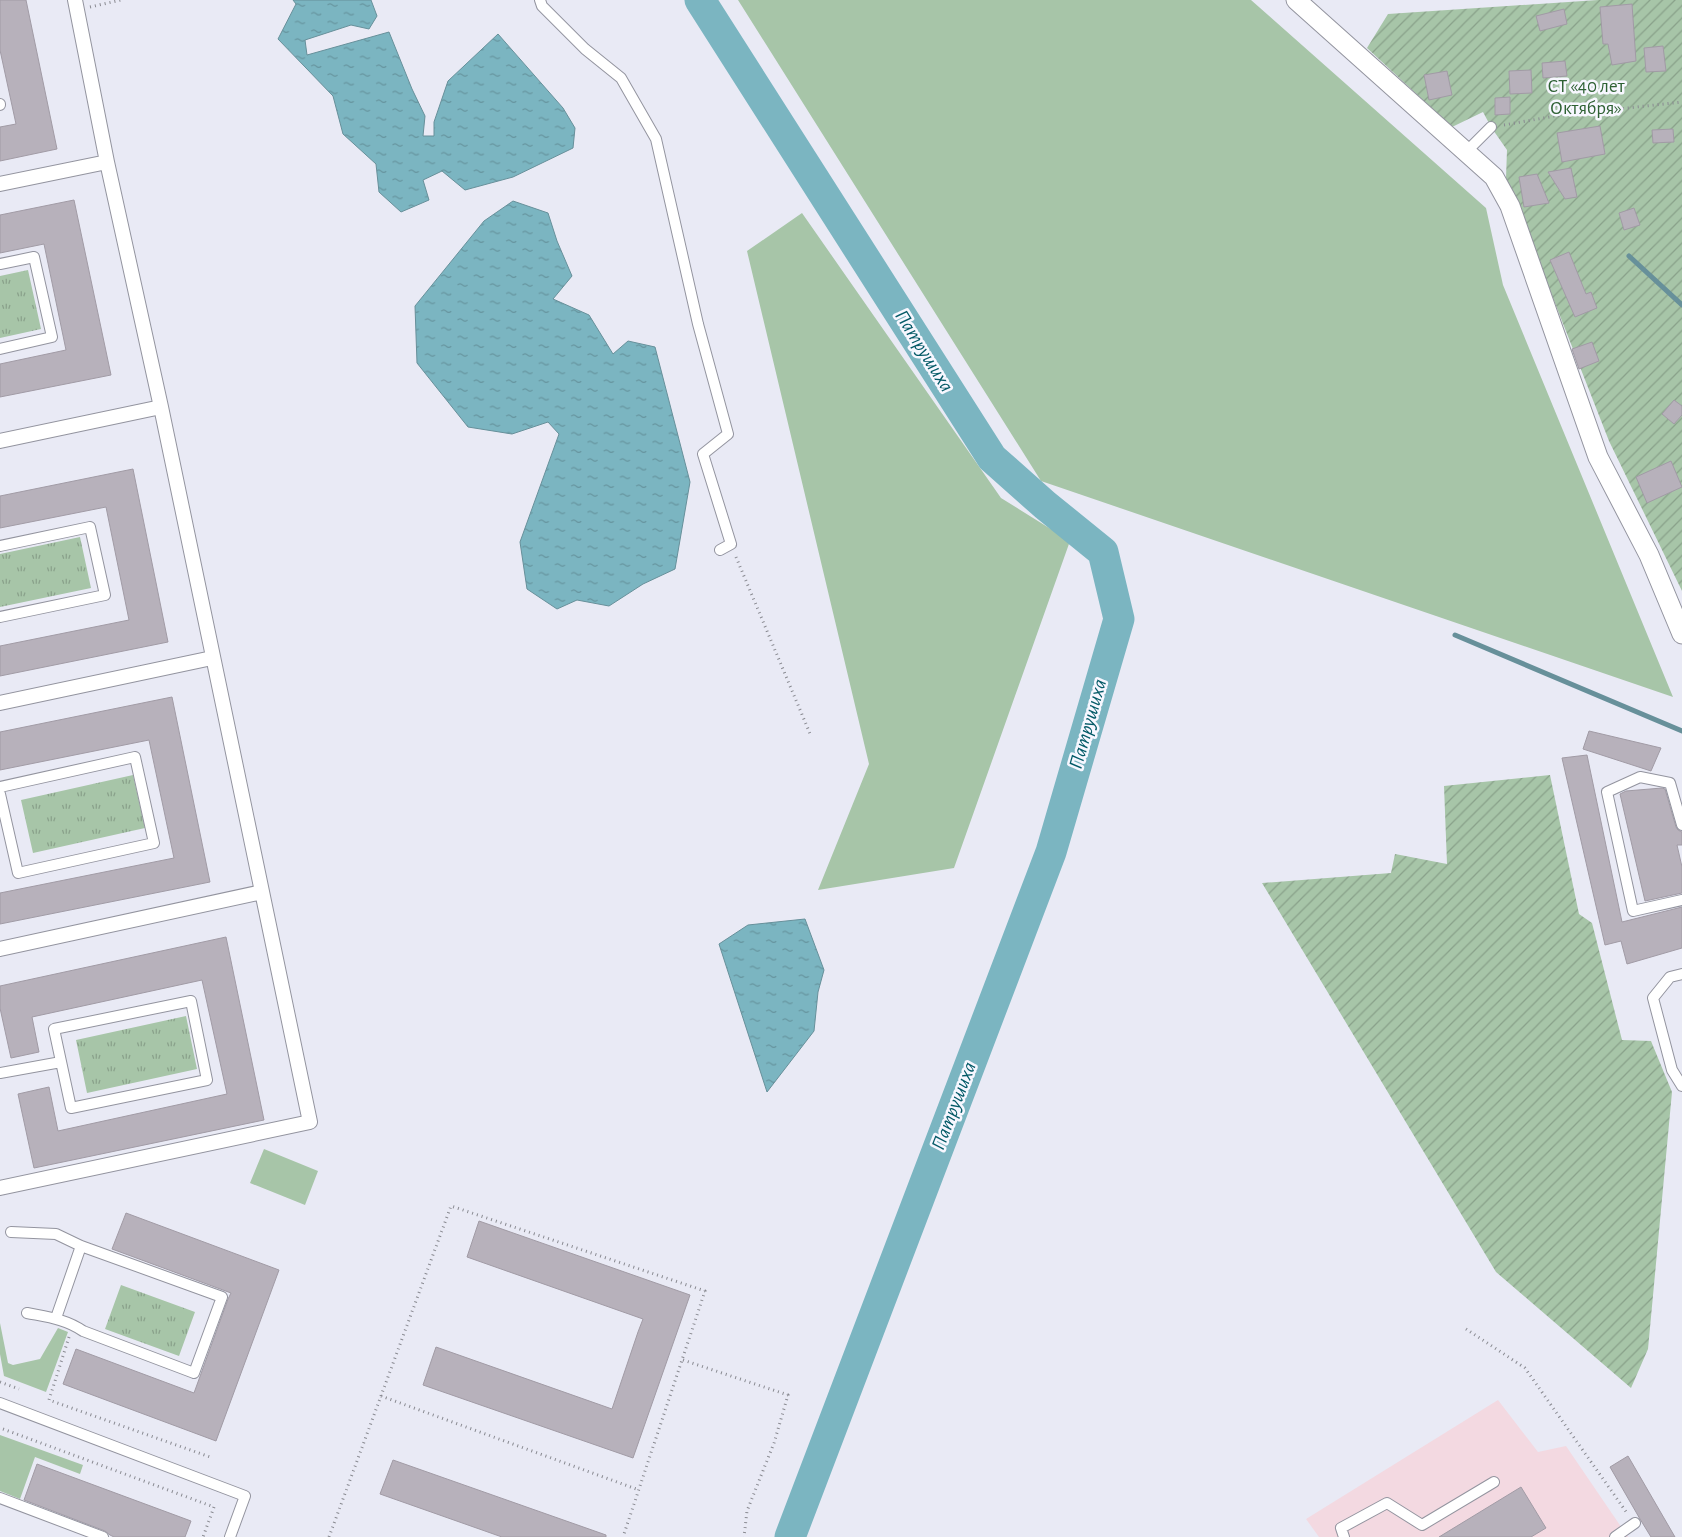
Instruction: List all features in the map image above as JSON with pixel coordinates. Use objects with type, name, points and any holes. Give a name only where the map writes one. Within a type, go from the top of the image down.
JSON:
[{"type":"street","points":[[0,1188],[310,1122],[161,408],[107,162],[75,0]]},
{"type":"street","points":[[1296,0],[1494,177],[1510,206],[1598,457],[1650,555],[1682,634]]},
{"type":"street","points":[[0,184],[107,162]]},
{"type":"street","points":[[0,441],[161,408]]},
{"type":"street","points":[[0,703],[212,658]]},
{"type":"street","points":[[0,949],[262,892]]},
{"type":"lane","points":[[540,0],[542,6],[585,49],[622,78],[656,140],[698,324],[728,434],[703,454],[731,544],[720,550]]},
{"type":"lane","points":[[1467,151],[1491,127]]},
{"type":"lane","points":[[0,264],[34,256],[52,337],[0,349]]},
{"type":"lane","points":[[0,546],[90,527],[105,595],[0,617]]},
{"type":"lane","points":[[0,787],[135,757],[154,843],[18,873],[3,824],[0,794]]},
{"type":"lane","points":[[1682,825],[1670,783],[1640,777],[1607,792],[1633,912],[1682,900]]},
{"type":"lane","points":[[1682,974],[1670,977],[1653,998],[1672,1070],[1682,1086]]},
{"type":"lane","points":[[191,1001],[207,1080],[71,1108],[61,1062],[54,1029],[191,1001]]},
{"type":"lane","points":[[0,1073],[61,1062]]},
{"type":"lane","points":[[11,1232],[56,1234],[81,1246],[222,1298],[194,1373],[83,1331],[73,1324],[56,1318],[27,1313]]},
{"type":"lane","points":[[56,1318],[81,1246]]},
{"type":"lane","points":[[0,1403],[245,1496],[230,1537]]},
{"type":"lane","points":[[1344,1537],[1341,1528],[1387,1503],[1422,1525],[1494,1482]]},
{"type":"lane","points":[[0,1498],[103,1537]]},
{"type":"lane","points":[[1615,1537],[1635,1524]]},
{"type":"path","points":[[80,24],[86,8],[121,0]]},
{"type":"path","points":[[1491,127],[1556,116],[1682,102]]},
{"type":"path","points":[[731,544],[811,736]]},
{"type":"path","points":[[329,1537],[450,1206],[705,1291],[623,1537]]},
{"type":"path","points":[[73,1324],[49,1400],[210,1457]]},
{"type":"path","points":[[1466,1329],[1525,1368],[1635,1524]]},
{"type":"path","points":[[683,1360],[788,1394],[774,1443],[746,1511],[744,1537]]},
{"type":"path","points":[[0,1382],[19,1389]]},
{"type":"path","points":[[381,1396],[639,1490]]},
{"type":"path","points":[[4,1429],[214,1507],[202,1537]]},
{"type":"shaded area","points":[[1498,1400],[1538,1452],[1566,1446],[1628,1537],[1319,1537],[1306,1519]]},
{"type":"green space","points":[[738,0],[1251,0],[1486,208],[1503,285],[1673,697],[1041,481]]},
{"type":"green space","name":"СТ «40 лет Октября»","points":[[1598,0],[1682,0],[1682,591],[1609,441],[1506,178],[1507,150],[1483,112],[1452,127],[1367,48],[1388,14]]},
{"type":"green space","points":[[802,213],[1001,498],[1070,541],[954,868],[818,890],[869,764],[747,251]]},
{"type":"green space","points":[[28,270],[41,329],[0,338],[0,276]]},
{"type":"green space","points":[[80,537],[91,588],[0,607],[0,554]]},
{"type":"green space","points":[[133,775],[145,828],[33,853],[21,800]]},
{"type":"green space","points":[[1550,775],[1579,914],[1592,923],[1622,1040],[1651,1041],[1672,1092],[1648,1349],[1631,1388],[1496,1272],[1262,883],[1391,873],[1395,854],[1447,864],[1444,786]]},
{"type":"green space","points":[[186,1016],[197,1069],[87,1093],[76,1040]]},
{"type":"green space","points":[[264,1149],[318,1171],[305,1205],[250,1183]]},
{"type":"green space","points":[[121,1285],[195,1312],[179,1356],[105,1329]]},
{"type":"green space","points":[[0,1323],[8,1363],[13,1365],[40,1359],[58,1328],[68,1332],[46,1392],[4,1376],[0,1354]]},
{"type":"green space","points":[[0,1435],[83,1465],[80,1474],[35,1457],[20,1499],[0,1491]]},
{"type":"water","points":[[293,0],[371,0],[377,16],[369,29],[351,25],[305,40],[307,55],[389,32],[425,116],[423,136],[434,136],[434,122],[448,81],[498,34],[563,108],[575,128],[573,148],[513,177],[465,190],[442,171],[423,180],[429,200],[401,212],[379,192],[376,164],[343,134],[333,96],[278,39],[296,4]]},
{"type":"water","points":[[513,201],[548,213],[557,241],[572,276],[553,299],[589,315],[613,354],[628,341],[655,347],[690,482],[675,569],[643,584],[609,606],[577,600],[557,609],[527,589],[520,542],[559,434],[548,422],[512,434],[468,427],[417,363],[415,306],[484,221]]},
{"type":"water","points":[[805,919],[824,970],[818,992],[814,1031],[767,1092],[719,944],[748,925]]},
{"type":"building","points":[[0,0],[26,0],[57,149],[0,161],[0,127],[16,124],[0,50]]},
{"type":"building","points":[[1632,4],[1636,61],[1612,65],[1608,44],[1603,44],[1600,7]]},
{"type":"building","points":[[1564,9],[1567,24],[1540,31],[1536,16]]},
{"type":"building","points":[[1663,46],[1666,71],[1646,72],[1644,48]]},
{"type":"building","points":[[1565,61],[1567,76],[1543,78],[1542,63]]},
{"type":"building","points":[[1531,70],[1532,93],[1510,94],[1509,71]]},
{"type":"building","points":[[1447,71],[1452,95],[1429,100],[1424,75]]},
{"type":"building","points":[[1510,97],[1510,114],[1495,115],[1495,98]]},
{"type":"building","points":[[1600,126],[1605,154],[1562,162],[1557,133]]},
{"type":"building","points":[[1673,129],[1674,142],[1653,143],[1652,130]]},
{"type":"building","points":[[1571,168],[1577,197],[1565,199],[1548,172]]},
{"type":"building","points":[[1537,174],[1549,203],[1524,207],[1519,177]]},
{"type":"building","points":[[74,200],[111,375],[0,397],[0,364],[66,350],[44,244],[0,253],[0,215]]},
{"type":"building","points":[[1634,208],[1640,225],[1624,230],[1619,213]]},
{"type":"building","points":[[1569,252],[1586,294],[1591,292],[1597,308],[1575,317],[1550,260]]},
{"type":"building","points":[[1592,342],[1599,361],[1579,369],[1572,349]]},
{"type":"building","points":[[1674,400],[1682,406],[1682,415],[1674,424],[1662,414]]},
{"type":"building","points":[[1671,461],[1682,487],[1647,503],[1636,477]]},
{"type":"building","points":[[133,469],[168,642],[0,676],[0,646],[129,620],[106,507],[0,528],[0,496]]},
{"type":"building","points":[[172,697],[210,882],[0,924],[0,893],[174,858],[149,740],[0,770],[0,732]]},
{"type":"building","points":[[1589,731],[1661,748],[1651,771],[1583,749]]},
{"type":"building","points":[[1587,755],[1622,922],[1682,907],[1682,948],[1627,964],[1621,941],[1605,945],[1562,758]]},
{"type":"building","points":[[1665,789],[1676,827],[1682,832],[1682,845],[1677,845],[1682,867],[1682,893],[1645,901],[1620,794],[1626,791]]},
{"type":"building","points":[[226,937],[264,1120],[34,1168],[18,1094],[49,1087],[58,1131],[227,1094],[202,980],[32,1017],[39,1052],[11,1058],[0,1008],[0,986]]},
{"type":"building","points":[[126,1213],[279,1270],[216,1441],[63,1384],[76,1349],[194,1393],[231,1293],[112,1249]]},
{"type":"building","points":[[479,1221],[690,1295],[633,1458],[423,1385],[436,1347],[612,1409],[643,1319],[467,1257]]},
{"type":"building","points":[[1628,1456],[1675,1537],[1651,1537],[1640,1519],[1610,1467]]},
{"type":"building","points":[[393,1460],[606,1535],[606,1537],[502,1537],[380,1494]]},
{"type":"building","points":[[37,1464],[191,1521],[185,1537],[114,1537],[105,1531],[24,1500]]},
{"type":"building","points":[[1521,1487],[1546,1528],[1531,1537],[1439,1537]]},
{"type":"waterway","name":"Патрушиха","points":[[700,0],[992,458],[1045,505],[1103,552],[1119,619],[1051,852],[790,1537]]},
{"type":"waterway","points":[[1629,256],[1682,305]]},
{"type":"waterway","points":[[1455,635],[1682,731]]}]
